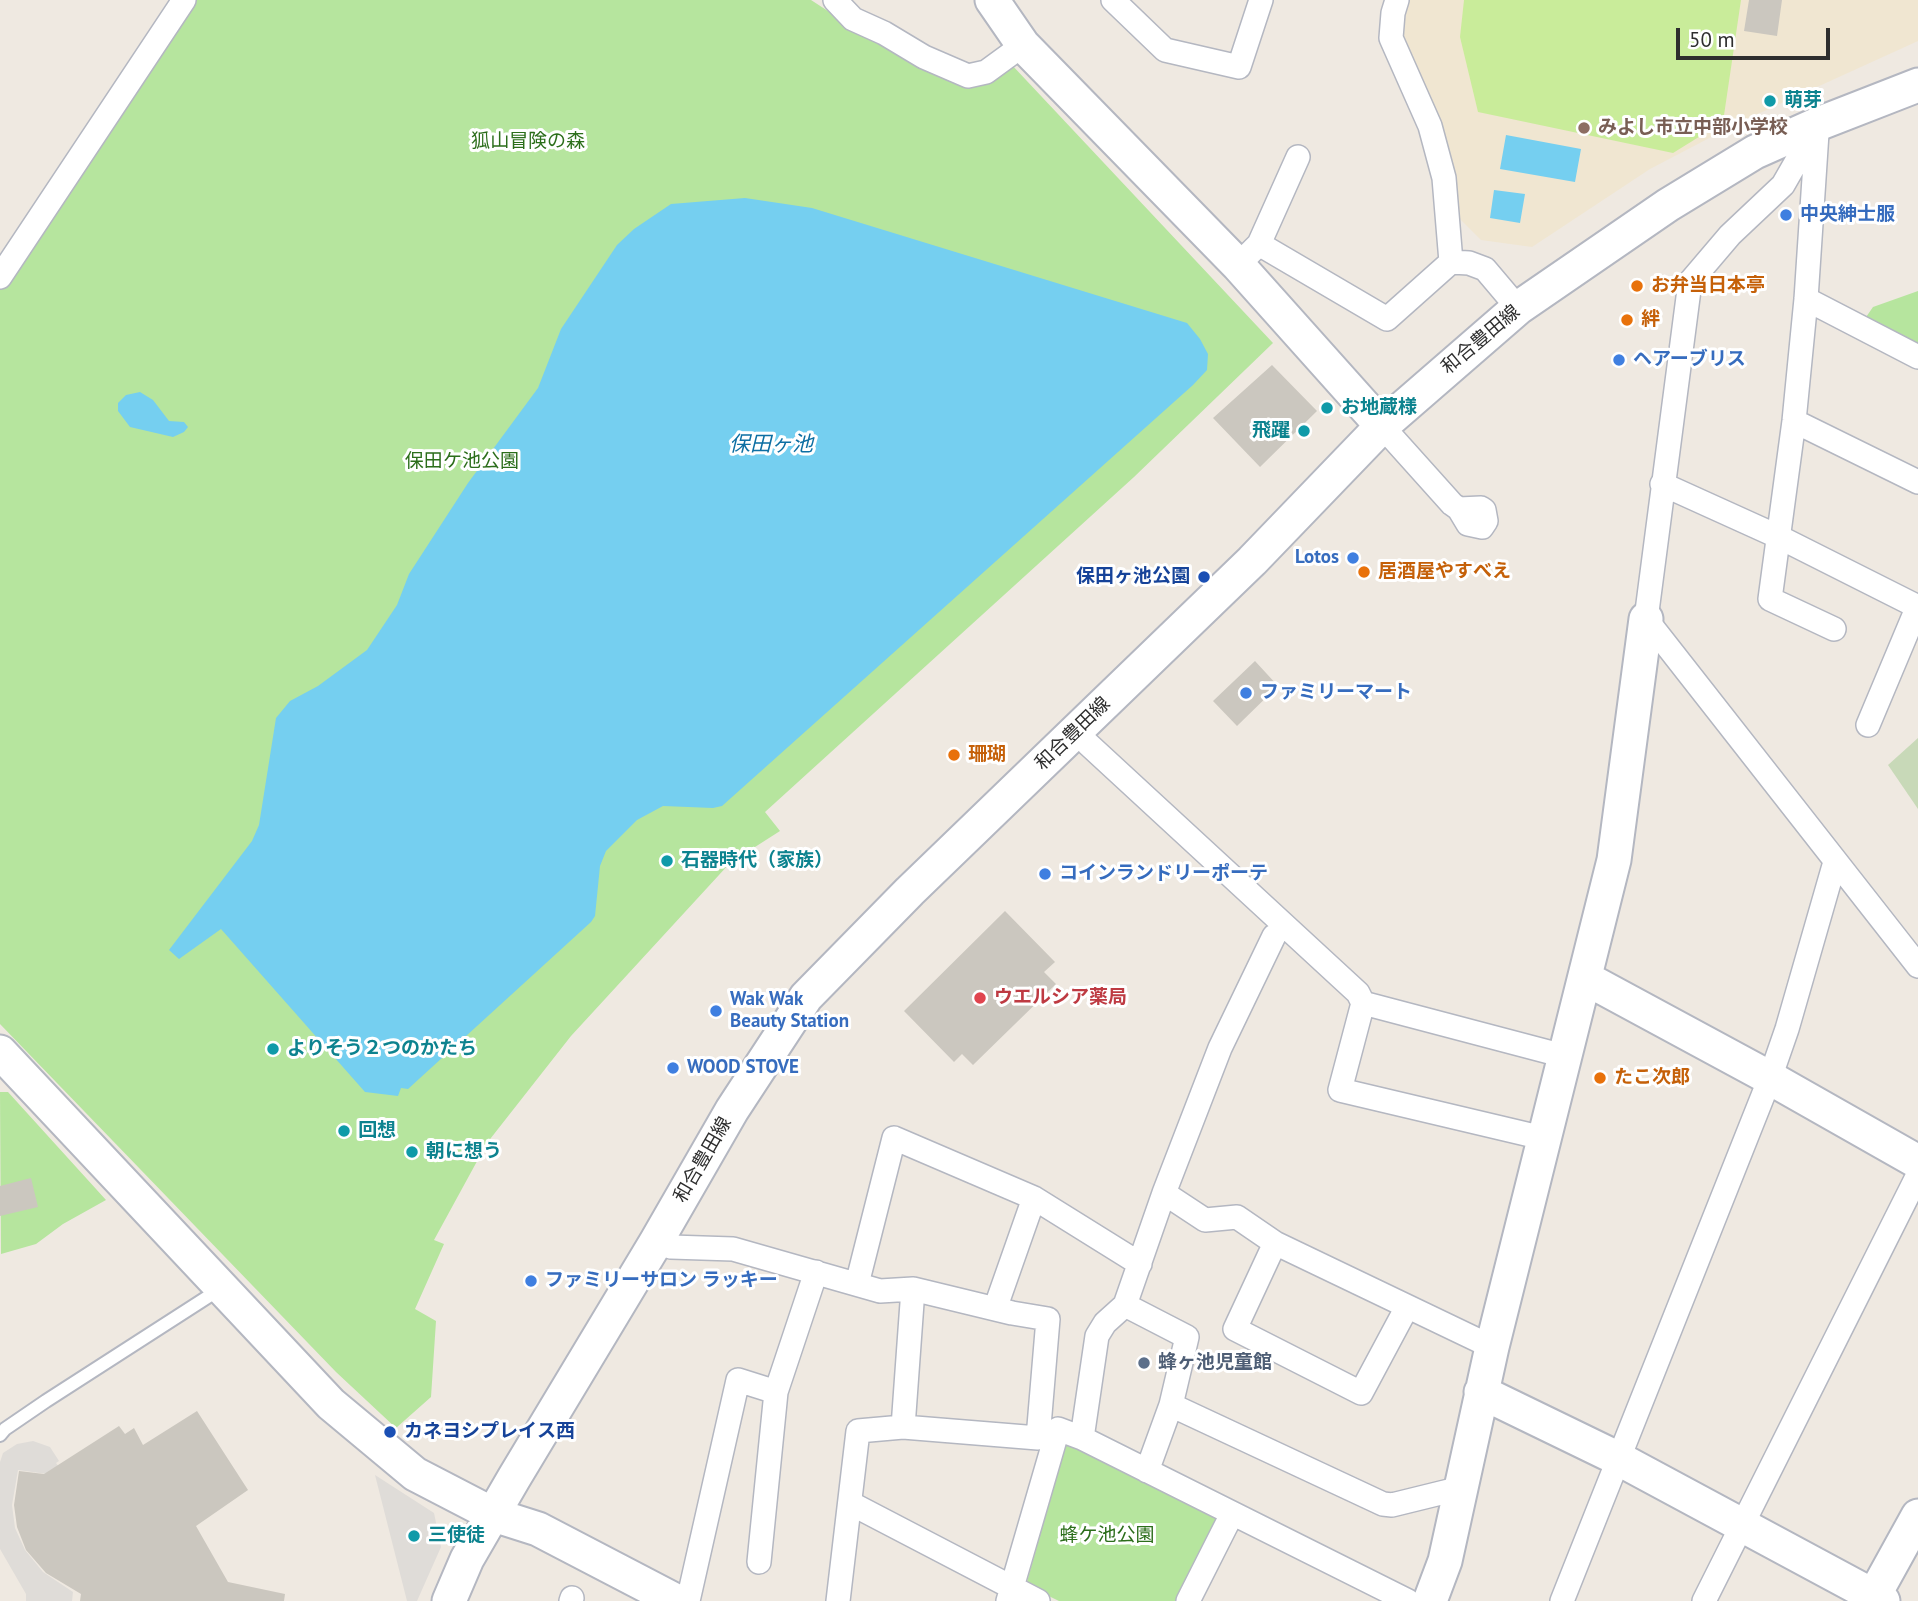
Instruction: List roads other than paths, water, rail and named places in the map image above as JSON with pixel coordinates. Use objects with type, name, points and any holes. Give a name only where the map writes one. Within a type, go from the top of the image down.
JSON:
[{"type":"street","points":[[0,277],[184,0]]},
{"type":"street","points":[[835,0],[853,19],[884,33],[924,57],[968,76],[986,72],[1023,45]]},
{"type":"street","points":[[992,0],[1023,45],[1248,254],[1382,426],[1459,509]]},
{"type":"street","points":[[1113,0],[1165,50],[1240,67],[1261,0]]},
{"type":"street","points":[[1397,0],[1391,38],[1430,126],[1441,165],[1451,262]]},
{"type":"street","name":"和合豊田線","points":[[449,1601],[467,1559],[732,1110],[806,997],[910,891],[1251,561],[1382,426],[1518,308],[1668,205],[1755,152],[1918,85]]},
{"type":"street","points":[[1818,124],[1806,299],[1794,421],[1770,599],[1834,629]]},
{"type":"street","points":[[1430,1601],[1445,1561],[1481,1392],[1614,860],[1690,282],[1730,235],[1783,185],[1818,124]]},
{"type":"street","points":[[1248,254],[1298,157]]},
{"type":"street","points":[[1248,254],[1387,319],[1451,262],[1469,262],[1485,269],[1518,308]]},
{"type":"street","points":[[1806,299],[1918,357]]},
{"type":"street","points":[[1794,421],[1918,482]]},
{"type":"street","points":[[1662,484],[1779,537],[1918,607],[1868,725]]},
{"type":"street","points":[[1646,619],[1918,965]]},
{"type":"street","points":[[1076,731],[1358,993],[1363,1003],[1340,1090],[1543,1138]]},
{"type":"street","points":[[1562,1601],[1770,1078],[1787,1029],[1835,862]]},
{"type":"street","points":[[1082,1438],[1097,1336],[1105,1323],[1125,1305],[1164,1193],[1220,1048],[1274,936]]},
{"type":"street","points":[[1585,978],[1918,1162]]},
{"type":"street","points":[[1363,1003],[1564,1056]]},
{"type":"street","points":[[0,1052],[331,1404],[405,1466],[426,1481],[494,1515],[538,1529],[676,1600],[738,1380],[776,1392]]},
{"type":"street","points":[[857,1284],[894,1138],[1034,1198],[1140,1264]]},
{"type":"street","points":[[1704,1601],[1918,1175]]},
{"type":"street","points":[[1164,1193],[1205,1220],[1237,1217],[1276,1242],[1492,1347]]},
{"type":"street","points":[[995,1308],[1034,1198]]},
{"type":"street","points":[[656,1242],[671,1247],[733,1249],[880,1291],[913,1289],[1048,1319],[1038,1438],[903,1427],[858,1432],[838,1601]]},
{"type":"street","points":[[1276,1242],[1235,1329],[1362,1393],[1407,1307]]},
{"type":"street","points":[[759,1562],[776,1392],[816,1272]]},
{"type":"street","points":[[903,1427],[913,1289]]},
{"type":"street","points":[[1125,1305],[1187,1337],[1171,1405],[1147,1471]]},
{"type":"street","points":[[1481,1392],[1619,1460],[1876,1599],[1918,1516]]},
{"type":"street","points":[[1171,1405],[1383,1504],[1392,1505],[1461,1488]]},
{"type":"street","points":[[1010,1594],[1058,1429],[1082,1438],[1408,1601]]},
{"type":"street","points":[[850,1503],[1010,1594],[1038,1601]]},
{"type":"street","points":[[1188,1601],[1232,1514]]},
{"type":"lane","points":[[0,1435],[46,1401],[220,1289]]},
{"type":"water","points":[[1506,135],[1581,149],[1575,182],[1500,169]]},
{"type":"water","points":[[1494,190],[1525,194],[1520,223],[1490,218]]},
{"type":"water","name":"保田ヶ池","points":[[745,198],[812,208],[1187,323],[1208,354],[1207,370],[722,806],[663,806],[637,820],[606,851],[600,866],[595,916],[591,922],[408,1089],[401,1088],[398,1096],[365,1092],[221,929],[179,959],[169,950],[252,841],[259,825],[276,718],[290,701],[318,686],[367,650],[397,605],[409,574],[468,483],[538,388],[561,329],[617,245],[634,229],[671,204]]},
{"type":"water","points":[[140,392],[153,400],[169,421],[184,422],[188,427],[184,432],[173,437],[130,427],[118,411],[118,403],[126,395]]},
{"type":"place","name":"萌芽","points":[[1770,101]]},
{"type":"place","name":"みよし市立中部小学校","points":[[1584,128]]},
{"type":"place","name":"中央紳士服","points":[[1786,215]]},
{"type":"place","name":"お弁当日本亭","points":[[1637,286]]},
{"type":"place","name":"絆","points":[[1627,320]]},
{"type":"place","name":"ヘアーブリス","points":[[1619,360]]},
{"type":"place","name":"お地蔵様","points":[[1327,408]]},
{"type":"place","name":"飛躍","points":[[1304,431]]},
{"type":"place","name":"Lotos","points":[[1353,558]]},
{"type":"place","name":"居酒屋やすべえ","points":[[1364,572]]},
{"type":"place","name":"保田ヶ池公園","points":[[1204,577]]},
{"type":"place","name":"ファミリーマート","points":[[1246,693]]},
{"type":"place","name":"珊瑚","points":[[954,755]]},
{"type":"place","name":"石器時代（家族）","points":[[667,861]]},
{"type":"place","name":"コインランドリーポーテ","points":[[1045,874]]},
{"type":"place","name":"ウエルシア薬局","points":[[980,998]]},
{"type":"place","name":"Wak Wak Beauty Station","points":[[716,1011]]},
{"type":"place","name":"よりそう２つのかたち","points":[[273,1049]]},
{"type":"place","name":"WOOD STOVE","points":[[673,1068]]},
{"type":"place","name":"たこ次郎","points":[[1600,1078]]},
{"type":"place","name":"回想","points":[[344,1131]]},
{"type":"place","name":"朝に想う","points":[[412,1152]]},
{"type":"place","name":"ファミリーサロン ラッキー","points":[[531,1281]]},
{"type":"place","name":"蜂ヶ池児童館","points":[[1144,1363]]},
{"type":"place","name":"カネヨシプレイス西","points":[[390,1432]]},
{"type":"place","name":"三使徒","points":[[414,1536]]},
{"type":"park label","name":"狐山冒険の森","points":[[528,142]]},
{"type":"park label","name":"保田ケ池公園","points":[[462,462]]},
{"type":"park label","name":"蜂ケ池公園","points":[[1107,1536]]}]
